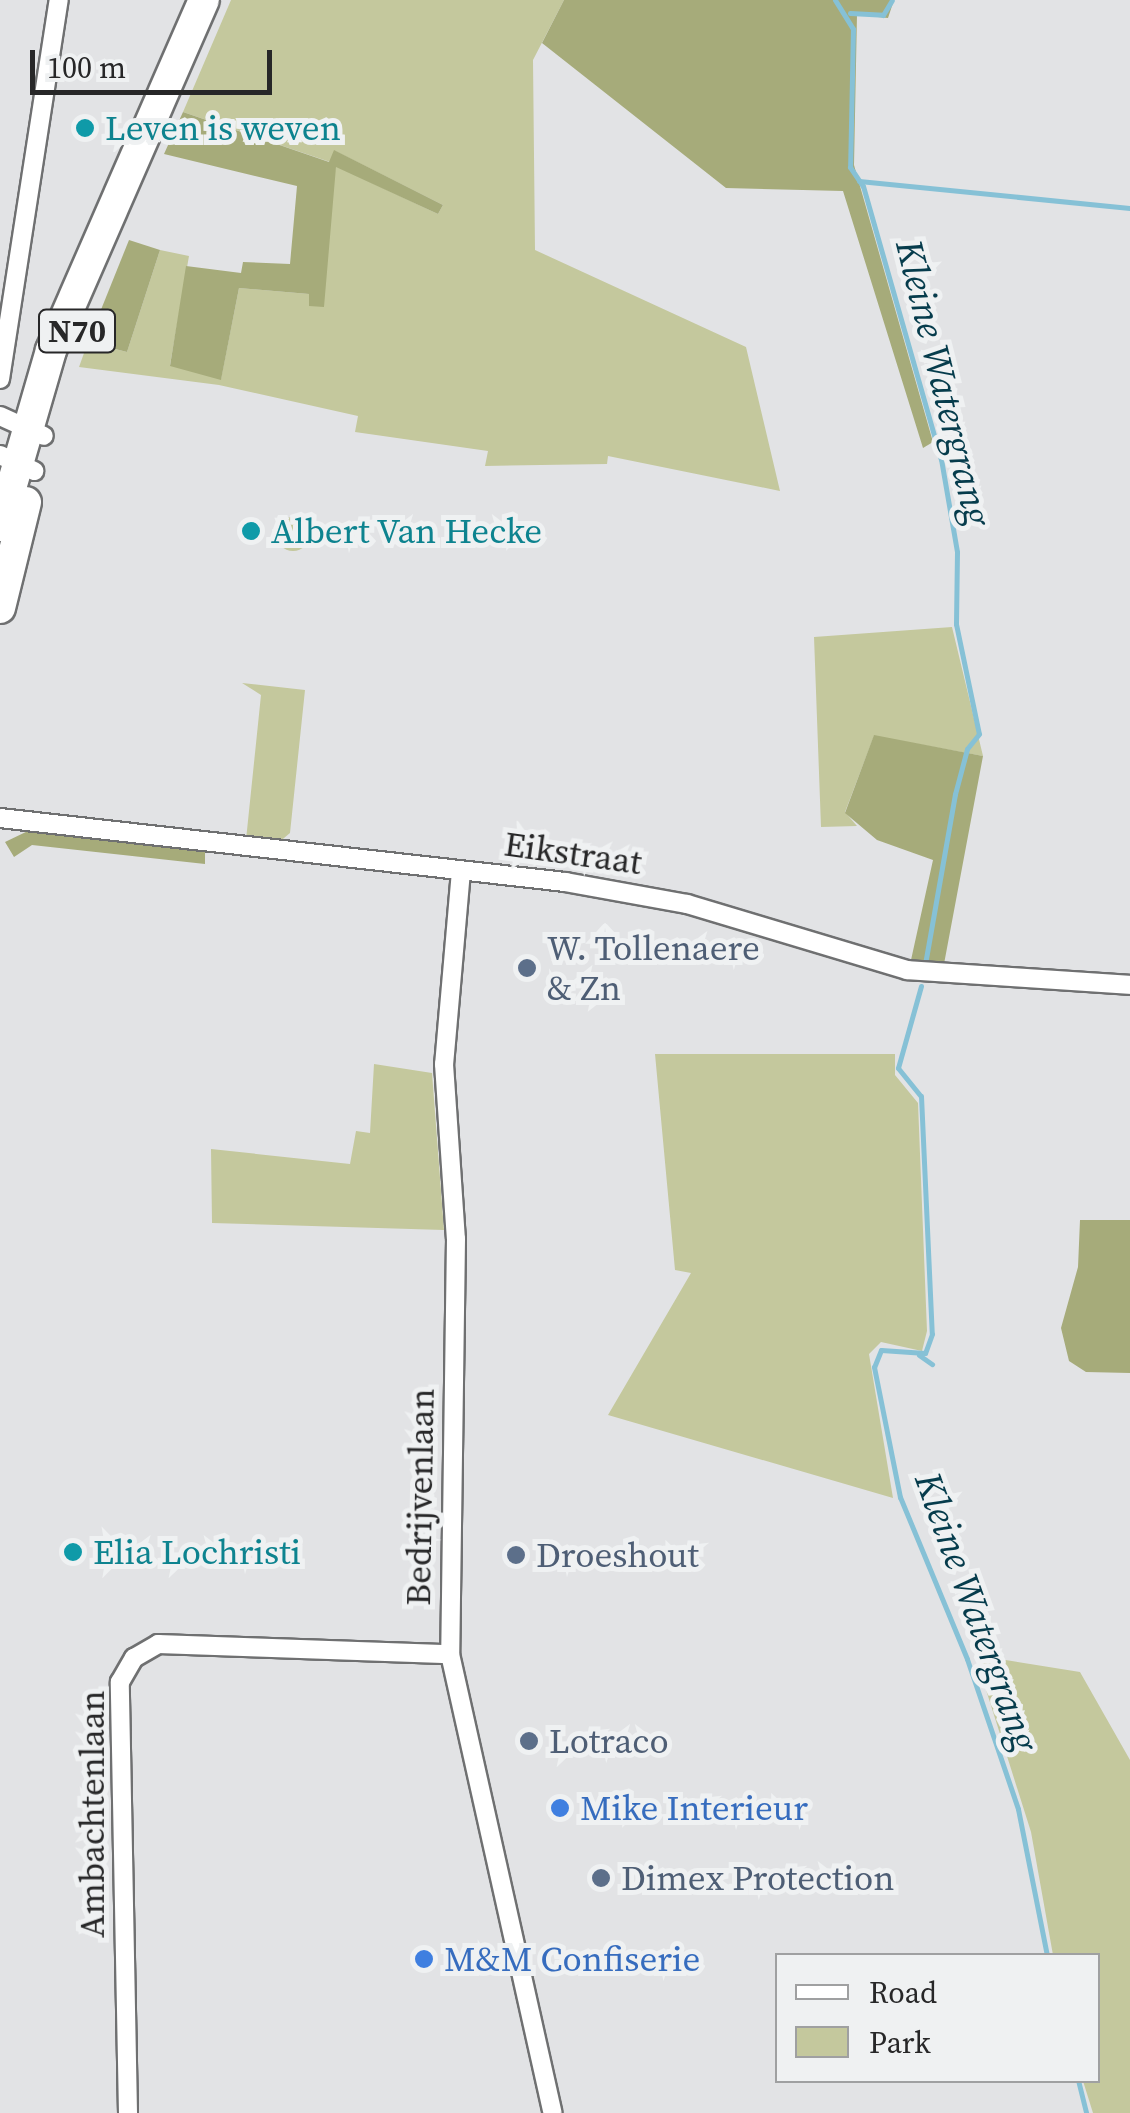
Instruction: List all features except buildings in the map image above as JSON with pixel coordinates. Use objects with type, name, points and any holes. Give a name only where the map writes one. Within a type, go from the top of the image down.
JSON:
[{"type":"main road","name":"N70","points":[[0,526],[24,427],[204,0]]},
{"type":"main road","name":"N70","points":[[0,608],[17,463]]},
{"type":"street","points":[[0,379],[59,0]]},
{"type":"street","name":"Eikstraat","points":[[0,818],[634,892],[907,970],[1130,985]]},
{"type":"street","name":"Bedrijvenlaan","points":[[461,871],[444,1064],[456,1239],[450,1654],[553,2113]]},
{"type":"street","name":"Ambachtenlaan","points":[[128,2113],[120,1682],[134,1658],[158,1644],[450,1654]]},
{"type":"green space","points":[[231,0],[564,0],[533,60],[535,250],[746,347],[780,491],[608,456],[607,464],[485,466],[488,451],[355,432],[358,416],[219,385],[79,367],[88,342],[127,352],[160,250],[189,256],[170,365],[221,379],[239,288],[309,294],[336,166],[438,214],[443,205],[335,151],[330,162],[183,112]]},
{"type":"green space","points":[[564,0],[894,0],[888,18],[857,15],[854,165],[933,442],[923,448],[843,191],[726,188],[542,43]]},
{"type":"green space","points":[[183,112],[329,162],[334,150],[443,205],[438,214],[336,167],[324,307],[309,306],[309,294],[239,288],[221,380],[170,366],[186,266],[241,273],[243,262],[290,264],[297,186],[164,154]]},
{"type":"green space","points":[[129,240],[160,250],[127,352],[88,342]]},
{"type":"green space","points":[[293,517],[305,522],[310,534],[305,546],[293,551],[281,546],[276,534],[281,522]]},
{"type":"green space","points":[[952,627],[983,756],[874,736],[845,812],[857,826],[821,827],[814,637]]},
{"type":"green space","points":[[242,683],[305,690],[290,833],[278,843],[246,840],[261,695]]},
{"type":"green space","points":[[874,735],[983,756],[944,964],[911,960],[933,860],[877,840],[845,813]]},
{"type":"green space","points":[[30,830],[205,852],[205,864],[32,845],[14,857],[5,842]]},
{"type":"green space","points":[[655,1054],[895,1054],[895,1075],[918,1103],[927,1331],[922,1351],[881,1342],[869,1354],[893,1498],[608,1415],[691,1273],[675,1270]]},
{"type":"green space","points":[[374,1064],[432,1073],[444,1230],[212,1223],[211,1149],[350,1164],[356,1131],[370,1133]]},
{"type":"green space","points":[[1080,1220],[1130,1220],[1130,1373],[1086,1372],[1069,1361],[1061,1328],[1078,1267]]},
{"type":"green space","points":[[975,1655],[1080,1672],[1130,1760],[1130,2113],[1093,2113],[1084,2083],[1100,2083],[1100,1953],[1053,1953],[1031,1832]]},
{"type":"waterway","name":"Kleine Watergrang","points":[[835,0],[853,29],[850,167],[863,186],[941,459],[957,552],[956,624],[979,734],[967,749],[955,794],[926,959]]},
{"type":"waterway","points":[[850,13],[883,15],[892,0]]},
{"type":"waterway","points":[[859,181],[1130,208]]},
{"type":"waterway","name":"Kleine Watergrang","points":[[921,986],[898,1068],[921,1096],[932,1334],[925,1353],[881,1350],[874,1367],[900,1497],[967,1659],[1018,1809],[1046,1953]]},
{"type":"waterway","points":[[919,1355],[932,1364]]},
{"type":"waterway","name":"Kleine Watergrang","points":[[1079,2083],[1086,2113]]},
{"type":"place","name":"Leven is weven","points":[[85,128]]},
{"type":"place","name":"Albert Van Hecke","points":[[251,531]]},
{"type":"place","name":"W. Tollenaere & Zn","points":[[527,968]]},
{"type":"place","name":"Elia Lochristi","points":[[73,1552]]},
{"type":"place","name":"Droeshout","points":[[516,1555]]},
{"type":"place","name":"Lotraco","points":[[529,1741]]},
{"type":"place","name":"Mike Interieur","points":[[560,1808]]},
{"type":"place","name":"Dimex Protection","points":[[601,1878]]},
{"type":"place","name":"M&M Confiserie","points":[[424,1959]]}]
